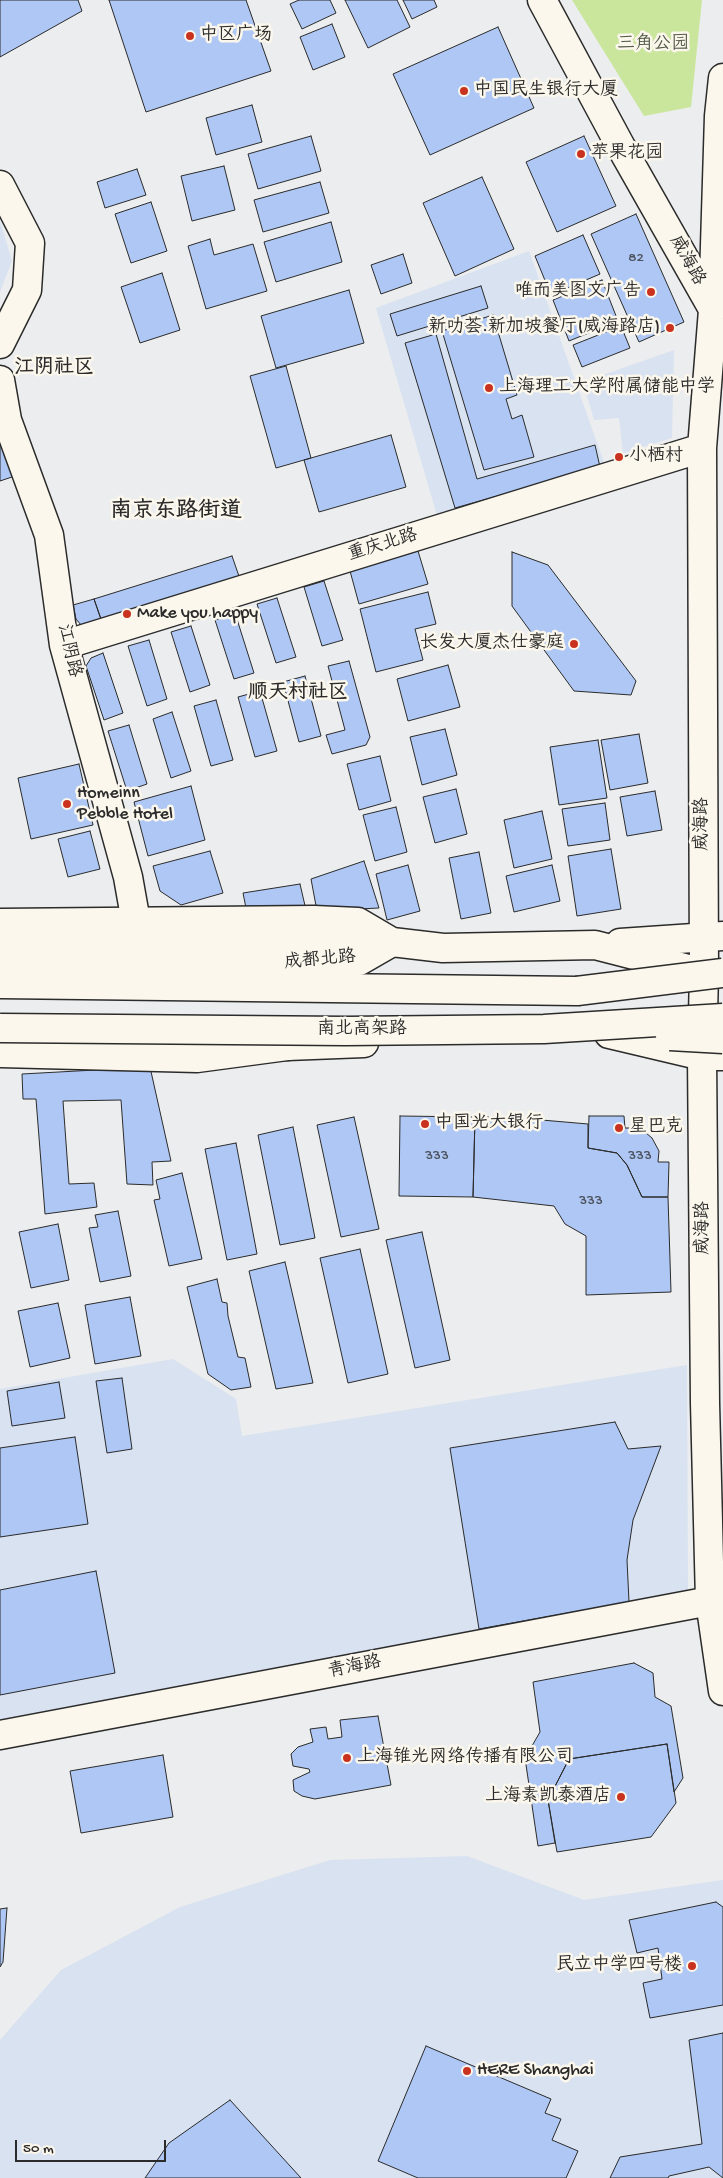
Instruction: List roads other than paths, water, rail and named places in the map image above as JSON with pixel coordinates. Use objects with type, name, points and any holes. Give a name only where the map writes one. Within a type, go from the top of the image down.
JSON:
[{"type":"main road","name":"威海路","points":[[542,0],[622,147],[718,311],[702,448],[713,938],[717,972],[718,1028],[713,1056],[705,1403],[723,1690]]},
{"type":"main road","points":[[718,311],[719,116],[723,78]]},
{"type":"main road","points":[[0,185],[30,243],[27,290],[0,344]]},
{"type":"main road","name":"江阴路","points":[[0,380],[7,420],[49,535],[64,645],[128,877],[136,922]]},
{"type":"main road","name":"重庆北路","points":[[64,645],[702,448]]},
{"type":"main road","points":[[0,923],[314,920],[358,922],[392,942]]},
{"type":"main road","points":[[0,946],[191,942],[392,942],[443,948],[595,945],[713,938]]},
{"type":"main road","name":"成都北路","points":[[0,968],[237,967],[359,961],[392,942]]},
{"type":"main road","points":[[595,945],[717,972]]},
{"type":"main road","points":[[577,992],[717,972]]},
{"type":"main road","points":[[0,984],[674,995],[723,992]]},
{"type":"main road","points":[[0,1026],[232,1020],[287,1046]]},
{"type":"main road","name":"南北高架路","points":[[0,1026],[346,1031],[718,1028]]},
{"type":"main road","points":[[0,1040],[173,1040],[287,1046],[718,1028]]},
{"type":"main road","points":[[610,1034],[713,1056]]},
{"type":"main road","points":[[0,1053],[196,1058],[287,1046]]},
{"type":"main road","name":"青海路","points":[[0,1735],[716,1601]]},
{"type":"place","name":"中区广场","points":[[190,36]]},
{"type":"place","name":"中国民生银行大厦","points":[[464,91]]},
{"type":"place","name":"苹果花园","points":[[581,154]]},
{"type":"place","name":"唯而美图文广告","points":[[651,292]]},
{"type":"place","name":"新叻荟.新加坡餐厅(威海路店)","points":[[670,328]]},
{"type":"place","name":"上海理工大学附属储能中学","points":[[489,388]]},
{"type":"place","name":"小栖村","points":[[619,457]]},
{"type":"place","name":"Make you happy","points":[[127,614]]},
{"type":"place","name":"长发大厦杰仕豪庭","points":[[574,644]]},
{"type":"place","name":"Homeinn Pebble Hotel","points":[[67,804]]},
{"type":"place","name":"中国光大银行","points":[[425,1124]]},
{"type":"place","name":"星巴克","points":[[619,1128]]},
{"type":"place","name":"上海锥光网络传播有限公司","points":[[347,1758]]},
{"type":"place","name":"上海素凯泰酒店","points":[[621,1797]]},
{"type":"place","name":"民立中学四号楼","points":[[692,1966]]},
{"type":"place","name":"HERE Shanghai","points":[[467,2071]]},
{"type":"district","name":"江阴社区","points":[[54,369]]},
{"type":"district","name":"南京东路街道","points":[[176,513]]},
{"type":"district","name":"顺天村社区","points":[[298,694]]},
{"type":"park label","name":"三角公园","points":[[653,45]]}]
